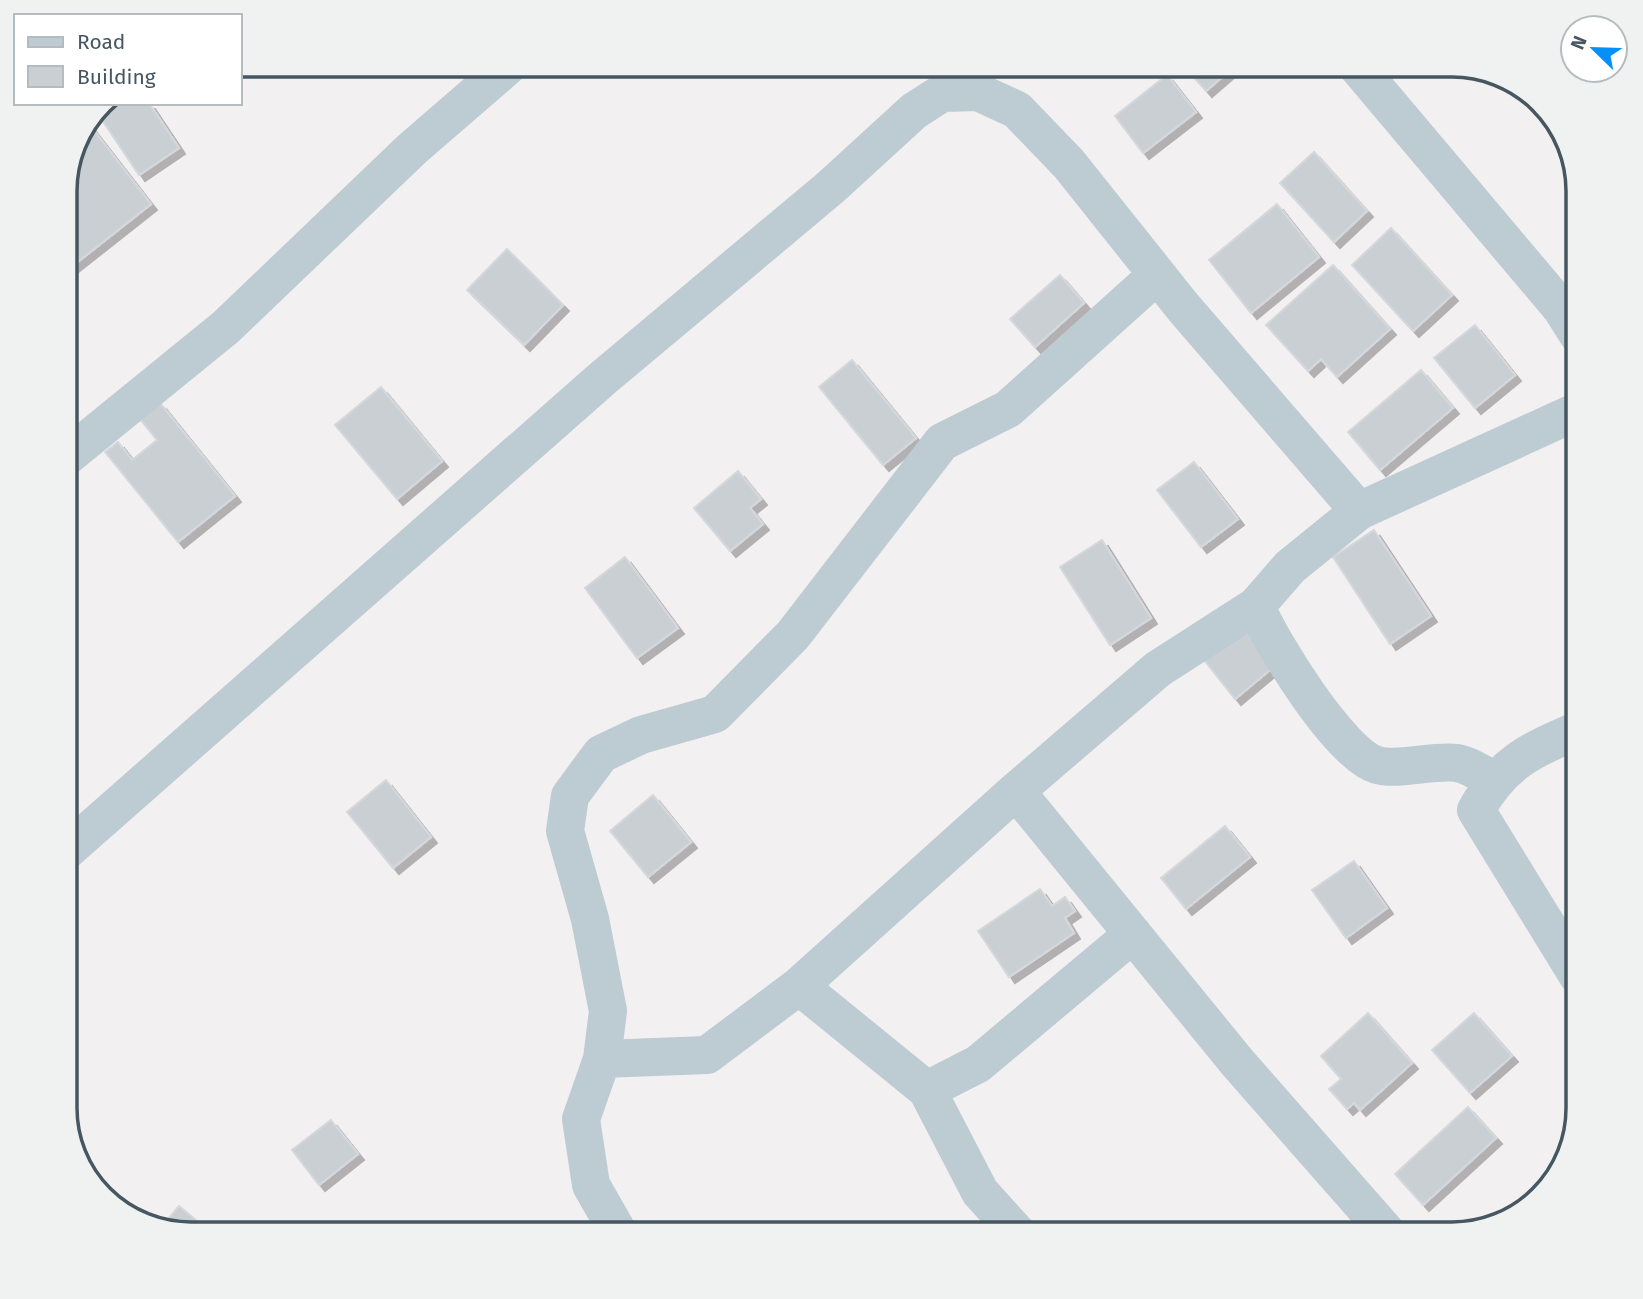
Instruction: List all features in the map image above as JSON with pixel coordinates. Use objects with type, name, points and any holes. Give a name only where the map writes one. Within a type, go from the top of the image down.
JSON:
[{"type":"street","points":[[77,448],[226,327],[412,149],[495,77]]},
{"type":"street","points":[[1366,77],[1566,317]]},
{"type":"street","points":[[77,841],[386,567],[603,378],[831,187],[914,111],[971,78],[1017,110],[1069,164],[1157,275],[1359,511]]},
{"type":"street","points":[[612,1222],[591,1185],[581,1119],[602,1059],[608,1011],[590,919],[565,831],[569,796],[601,754],[641,735],[715,714],[793,635],[942,442],[1008,409],[1157,275]]},
{"type":"street","points":[[602,1059],[707,1055],[799,986],[1016,791],[1158,669],[1256,606],[1290,568],[1359,511],[1566,416]]},
{"type":"street","points":[[1256,606],[1267,634],[1327,719],[1358,757],[1379,766],[1459,763],[1495,781]]},
{"type":"street","points":[[1566,735],[1524,753],[1495,781],[1476,810],[1566,956]]},
{"type":"street","points":[[1016,791],[1237,1062],[1377,1222]]},
{"type":"street","points":[[927,1090],[978,1064],[1132,934]]},
{"type":"street","points":[[799,986],[927,1090],[980,1192],[1007,1222]]},
{"type":"building","points":[[1164,77],[1169,77],[1196,112],[1143,153],[1115,116]]},
{"type":"building","points":[[1194,77],[1222,77],[1206,91]]},
{"type":"building","points":[[118,105],[150,105],[179,148],[139,175],[102,121]]},
{"type":"building","points":[[94,131],[151,204],[77,263],[77,184],[81,162]]},
{"type":"building","points":[[1314,152],[1367,211],[1334,242],[1280,183]]},
{"type":"building","points":[[1277,204],[1319,257],[1251,313],[1209,260]]},
{"type":"building","points":[[1391,228],[1452,295],[1413,331],[1352,265]]},
{"type":"building","points":[[507,249],[563,305],[524,345],[467,290]]},
{"type":"building","points":[[1333,265],[1390,329],[1337,377],[1321,359],[1308,371],[1266,325]]},
{"type":"building","points":[[1060,275],[1084,303],[1035,347],[1010,319]]},
{"type":"building","points":[[1475,325],[1515,375],[1475,408],[1434,358]]},
{"type":"building","points":[[852,360],[916,438],[883,465],[819,387]]},
{"type":"building","points":[[1421,370],[1453,408],[1380,470],[1348,432]]},
{"type":"building","points":[[381,387],[442,461],[397,499],[335,425]]},
{"type":"building","points":[[160,403],[235,496],[178,542],[105,452],[118,442],[132,460],[157,440],[140,419]]},
{"type":"building","points":[[1194,462],[1238,519],[1201,547],[1157,490]]},
{"type":"building","points":[[738,471],[761,499],[750,508],[763,524],[730,551],[694,508]]},
{"type":"building","points":[[1374,530],[1431,616],[1390,644],[1333,557]]},
{"type":"building","points":[[1102,540],[1151,618],[1110,645],[1060,567]]},
{"type":"building","points":[[625,557],[678,628],[637,658],[585,588]]},
{"type":"building","points":[[1245,627],[1276,665],[1235,699],[1204,660]]},
{"type":"building","points":[[386,780],[431,837],[393,868],[347,812]]},
{"type":"building","points":[[653,795],[691,842],[648,877],[610,831]]},
{"type":"building","points":[[1225,826],[1250,857],[1186,909],[1161,878]]},
{"type":"building","points":[[1354,861],[1387,908],[1346,938],[1312,890]]},
{"type":"building","points":[[1040,889],[1052,906],[1065,897],[1075,911],[1065,918],[1074,933],[1009,977],[978,931]]},
{"type":"building","points":[[1368,1013],[1412,1063],[1360,1110],[1354,1103],[1347,1109],[1329,1089],[1341,1079],[1321,1056]]},
{"type":"building","points":[[1474,1013],[1512,1056],[1470,1093],[1432,1050]]},
{"type":"building","points":[[1468,1107],[1496,1138],[1423,1205],[1395,1174]]},
{"type":"building","points":[[331,1120],[358,1154],[319,1185],[292,1150]]},
{"type":"building","points":[[179,1206],[198,1222],[192,1222],[168,1220]]}]
